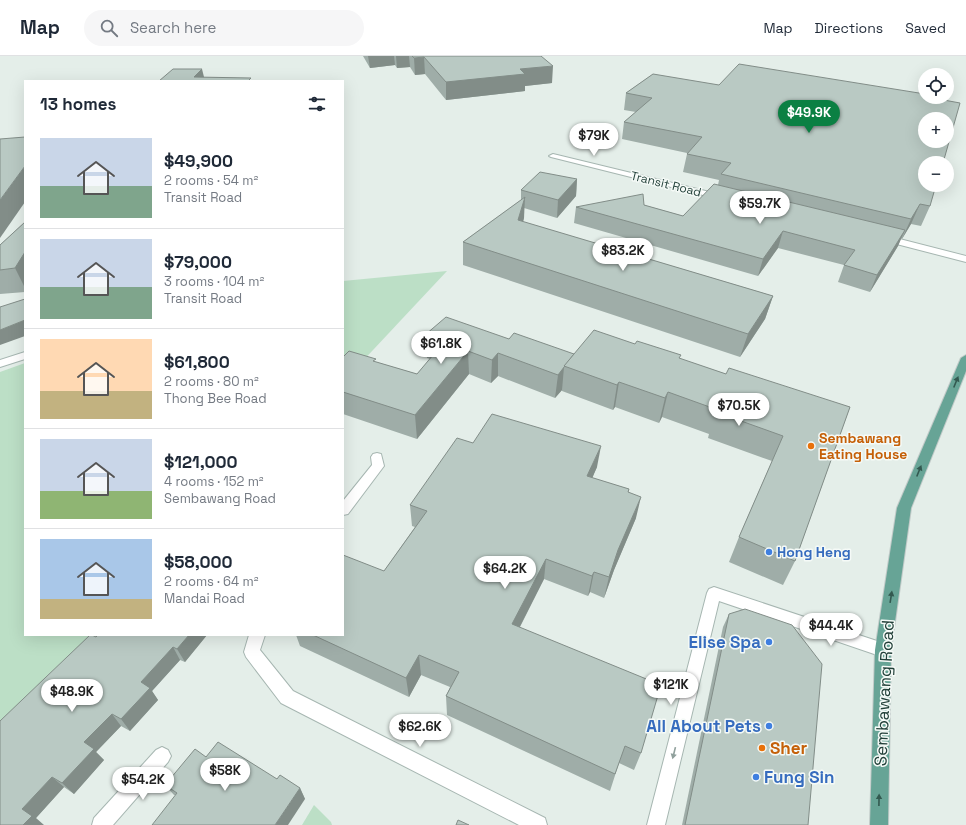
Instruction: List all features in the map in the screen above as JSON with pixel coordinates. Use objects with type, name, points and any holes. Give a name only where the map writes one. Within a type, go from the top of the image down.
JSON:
[{"type":"main road","name":"Sembawang Road","points":[[879,825],[883,650],[904,508],[966,358]]},
{"type":"street","name":"Transit Road","points":[[553,156],[725,199]]},
{"type":"street","points":[[874,236],[966,259]]},
{"type":"street","points":[[0,364],[24,355]]},
{"type":"street","points":[[344,509],[378,466],[377,457]]},
{"type":"street","points":[[656,825],[714,593],[883,650]]},
{"type":"street","points":[[257,636],[252,652],[288,697],[538,825]]},
{"type":"street","points":[[101,825],[162,756]]},
{"type":"green space","points":[[447,271],[344,381],[344,281]]},
{"type":"green space","points":[[24,363],[24,636],[104,636],[0,739],[0,372]]},
{"type":"green space","points":[[314,805],[331,822],[332,825],[302,825]]},
{"type":"building","points":[[412,56],[541,56],[553,66],[520,69],[525,74],[446,82],[424,57],[414,58]]},
{"type":"building","points":[[739,64],[918,93],[918,104],[954,104],[954,102],[960,103],[954,124],[954,112],[918,112],[918,148],[947,148],[945,156],[918,156],[918,192],[934,192],[930,206],[920,204],[911,219],[721,174],[731,163],[687,154],[702,137],[624,122],[652,98],[626,93],[653,74],[719,85]]},
{"type":"building","points":[[173,69],[202,69],[194,77],[251,78],[249,80],[160,80]]},
{"type":"building","points":[[24,137],[24,167],[0,200],[0,139]]},
{"type":"building","points":[[540,172],[577,179],[558,200],[521,190]]},
{"type":"building","points":[[714,184],[905,230],[877,275],[844,265],[855,250],[783,231],[763,259],[576,207],[643,194],[644,205],[683,216]]},
{"type":"building","points":[[525,197],[518,220],[773,296],[748,334],[463,242]]},
{"type":"building","points":[[24,223],[24,254],[15,268],[0,270],[0,245]]},
{"type":"building","points":[[24,299],[24,320],[0,330],[0,307]]},
{"type":"building","points":[[446,317],[509,339],[514,333],[574,354],[558,375],[498,353],[492,360],[468,351],[415,415],[344,392],[344,356],[349,351],[376,359],[373,361],[417,374],[444,342],[425,335]]},
{"type":"building","points":[[594,330],[635,344],[637,341],[681,355],[679,358],[726,374],[729,368],[850,407],[795,561],[739,537],[783,436],[716,412],[718,410],[668,392],[665,398],[619,382],[617,385],[564,366]]},
{"type":"building","points":[[492,414],[601,446],[587,476],[629,489],[628,492],[641,497],[618,550],[609,577],[594,572],[592,576],[546,559],[512,624],[661,685],[641,753],[625,746],[615,774],[446,696],[459,672],[419,655],[406,678],[315,636],[344,636],[344,555],[384,571],[427,511],[410,505],[457,438],[473,443]]},
{"type":"building","points":[[745,609],[792,625],[822,664],[808,825],[685,825],[729,614]]},
{"type":"building","points":[[89,636],[188,636],[177,649],[173,647],[141,682],[150,688],[121,719],[112,714],[84,742],[94,749],[62,783],[52,777],[22,809],[32,816],[23,825],[0,825],[0,721]]},
{"type":"building","points":[[218,742],[277,779],[280,775],[300,788],[275,825],[152,825],[177,793],[165,785],[195,749],[206,757]]},
{"type":"building","points":[[458,820],[469,825],[456,825]]},
{"type":"place","name":"Sembawang Eating House","points":[[811,446]]},
{"type":"place","name":"Hong Heng","points":[[769,552]]},
{"type":"place","name":"Elise Spa","points":[[769,642]]},
{"type":"place","name":"All About Pets","points":[[769,726]]},
{"type":"place","name":"Sher","points":[[762,748]]},
{"type":"place","name":"Fung Sin","points":[[756,777]]}]
